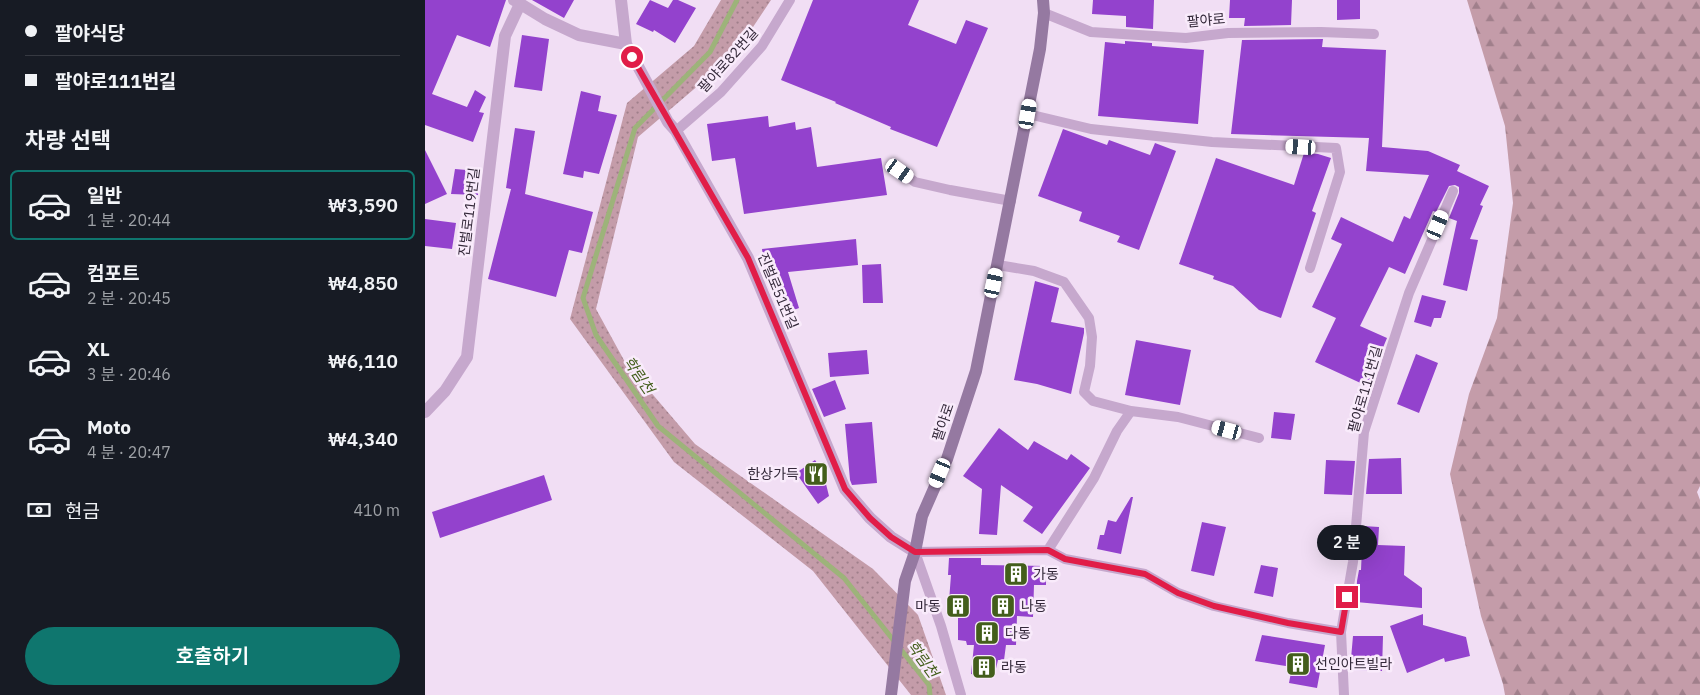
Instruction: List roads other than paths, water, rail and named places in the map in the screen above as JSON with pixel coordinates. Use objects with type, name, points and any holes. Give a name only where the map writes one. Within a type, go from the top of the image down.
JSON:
[{"type":"street","name":"진벌로51번길","points":[[621,0],[626,44],[638,69],[748,258],[845,489],[870,518],[891,537],[915,552]]},
{"type":"street","name":"진벌로119번길","points":[[425,412],[445,391],[467,357],[505,36],[517,2],[545,19],[579,35],[626,44]]},
{"type":"street","name":"팔야로","points":[[891,695],[905,582],[915,552],[922,516],[947,459],[976,371],[1028,114],[1040,48],[1043,6]]},
{"type":"lane","name":"팔야로82번길","points":[[672,126],[721,92],[762,46],[791,0]]},
{"type":"lane","name":"팔야로","points":[[1043,6],[1091,32],[1186,38],[1227,33],[1321,32],[1374,34]]},
{"type":"lane","points":[[1028,114],[1091,129],[1212,142],[1336,148],[1340,172],[1309,268]]},
{"type":"lane","points":[[900,171],[915,182],[1011,201]]},
{"type":"lane","name":"팔야로111번길","points":[[1344,695],[1341,632],[1353,562],[1364,432],[1409,293],[1453,191]]},
{"type":"lane","points":[[998,265],[1033,271],[1064,282],[1089,318],[1092,338],[1090,366],[1084,392],[1093,401],[1131,410],[1178,417],[1259,438]]},
{"type":"lane","points":[[1048,550],[1094,478],[1117,430],[1131,410]]},
{"type":"lane","points":[[961,695],[941,626],[915,552],[1048,550],[1065,559],[1145,574],[1178,593],[1214,606],[1288,623],[1341,632]]},
{"type":"waterway","name":"학림천","points":[[737,0],[710,52],[635,128],[583,298],[596,335],[658,426],[844,578],[929,685],[930,695]]},
{"type":"place","name":"한상가득","points":[[816,474]]},
{"type":"place","name":"가동","points":[[1016,574]]},
{"type":"place","name":"마동","points":[[958,606]]},
{"type":"place","name":"나동","points":[[1003,606]]},
{"type":"place","name":"다동","points":[[987,633]]},
{"type":"place","name":"선인아트빌라","points":[[1298,664]]},
{"type":"place","name":"라동","points":[[984,667]]}]
